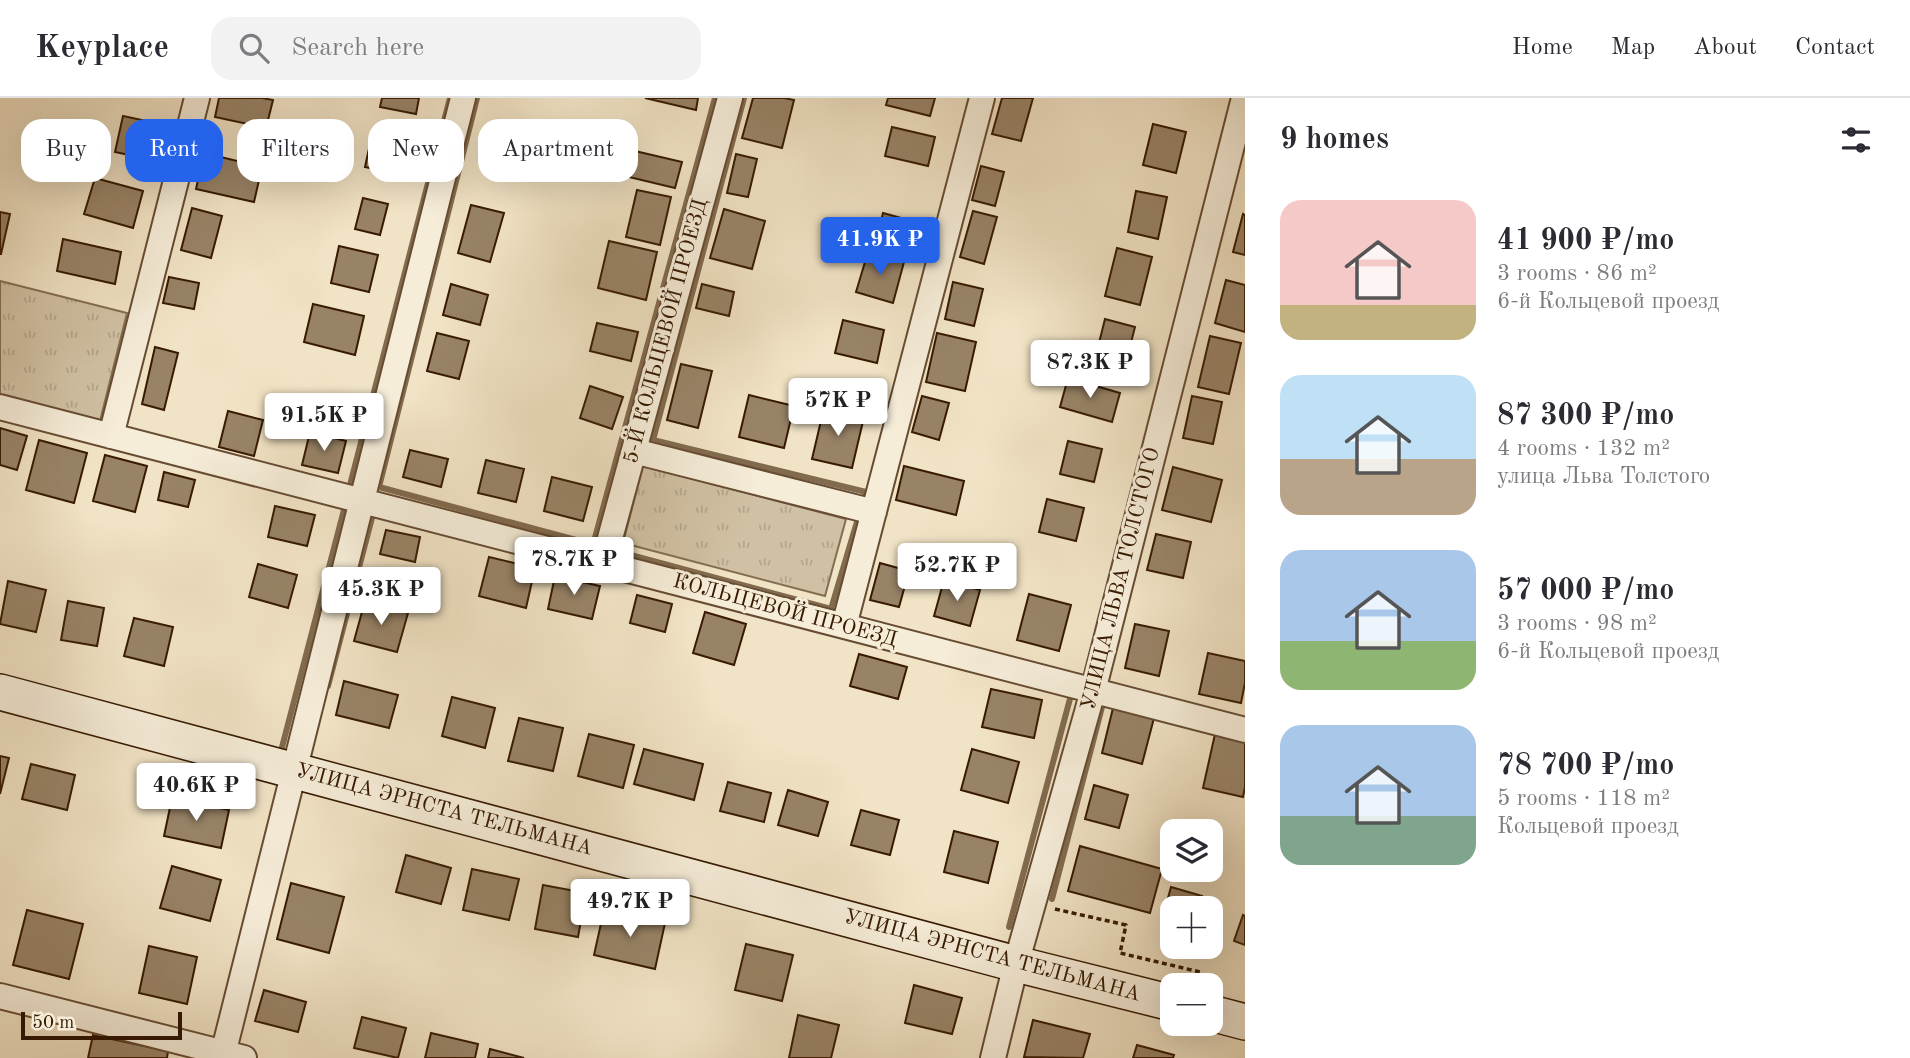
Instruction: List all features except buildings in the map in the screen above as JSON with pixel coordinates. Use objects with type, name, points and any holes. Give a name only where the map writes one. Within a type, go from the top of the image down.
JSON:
[{"type":"main road","name":"УЛИЦА ЭРНСТА ТЕЛЬМАНА","points":[[0,692],[1016,964],[1160,1000]]},
{"type":"main road","points":[[1223,1016],[1245,1021]]},
{"type":"street","points":[[111,436],[197,98]]},
{"type":"street","points":[[0,996],[230,1056],[295,770],[463,98]]},
{"type":"street","name":"5-Й КОЛЬЦЕВОЙ ПРОЕЗД","points":[[603,564],[730,98]]},
{"type":"street","points":[[844,626],[982,98]]},
{"type":"street","name":"УЛИЦА ЛЬВА ТОЛСТОГО","points":[[992,1058],[1093,691],[1244,98]]},
{"type":"street","name":"КОЛЬЦЕВОЙ ПРОЕЗД","points":[[0,407],[1245,730]]},
{"type":"street","points":[[634,451],[874,512]]},
{"type":"path","points":[[1034,904],[1126,925],[1119,953],[1200,973]]},
{"type":"green space","points":[[0,281],[127,313],[99,425],[0,400]]},
{"type":"green space","points":[[643,466],[846,519],[825,596],[623,543]]},
{"type":"waterway","points":[[350,485],[450,98]]},
{"type":"waterway","points":[[477,98],[379,487],[602,547]]},
{"type":"waterway","points":[[593,545],[715,98]]},
{"type":"waterway","points":[[744,98],[653,440],[866,492],[862,504]]},
{"type":"waterway","points":[[281,751],[345,506]]},
{"type":"waterway","points":[[328,686],[373,514],[377,515]]},
{"type":"waterway","points":[[612,550],[831,609],[859,515]]},
{"type":"waterway","points":[[1009,927],[1071,695],[1069,694]]},
{"type":"waterway","points":[[1052,899],[1102,707]]}]
